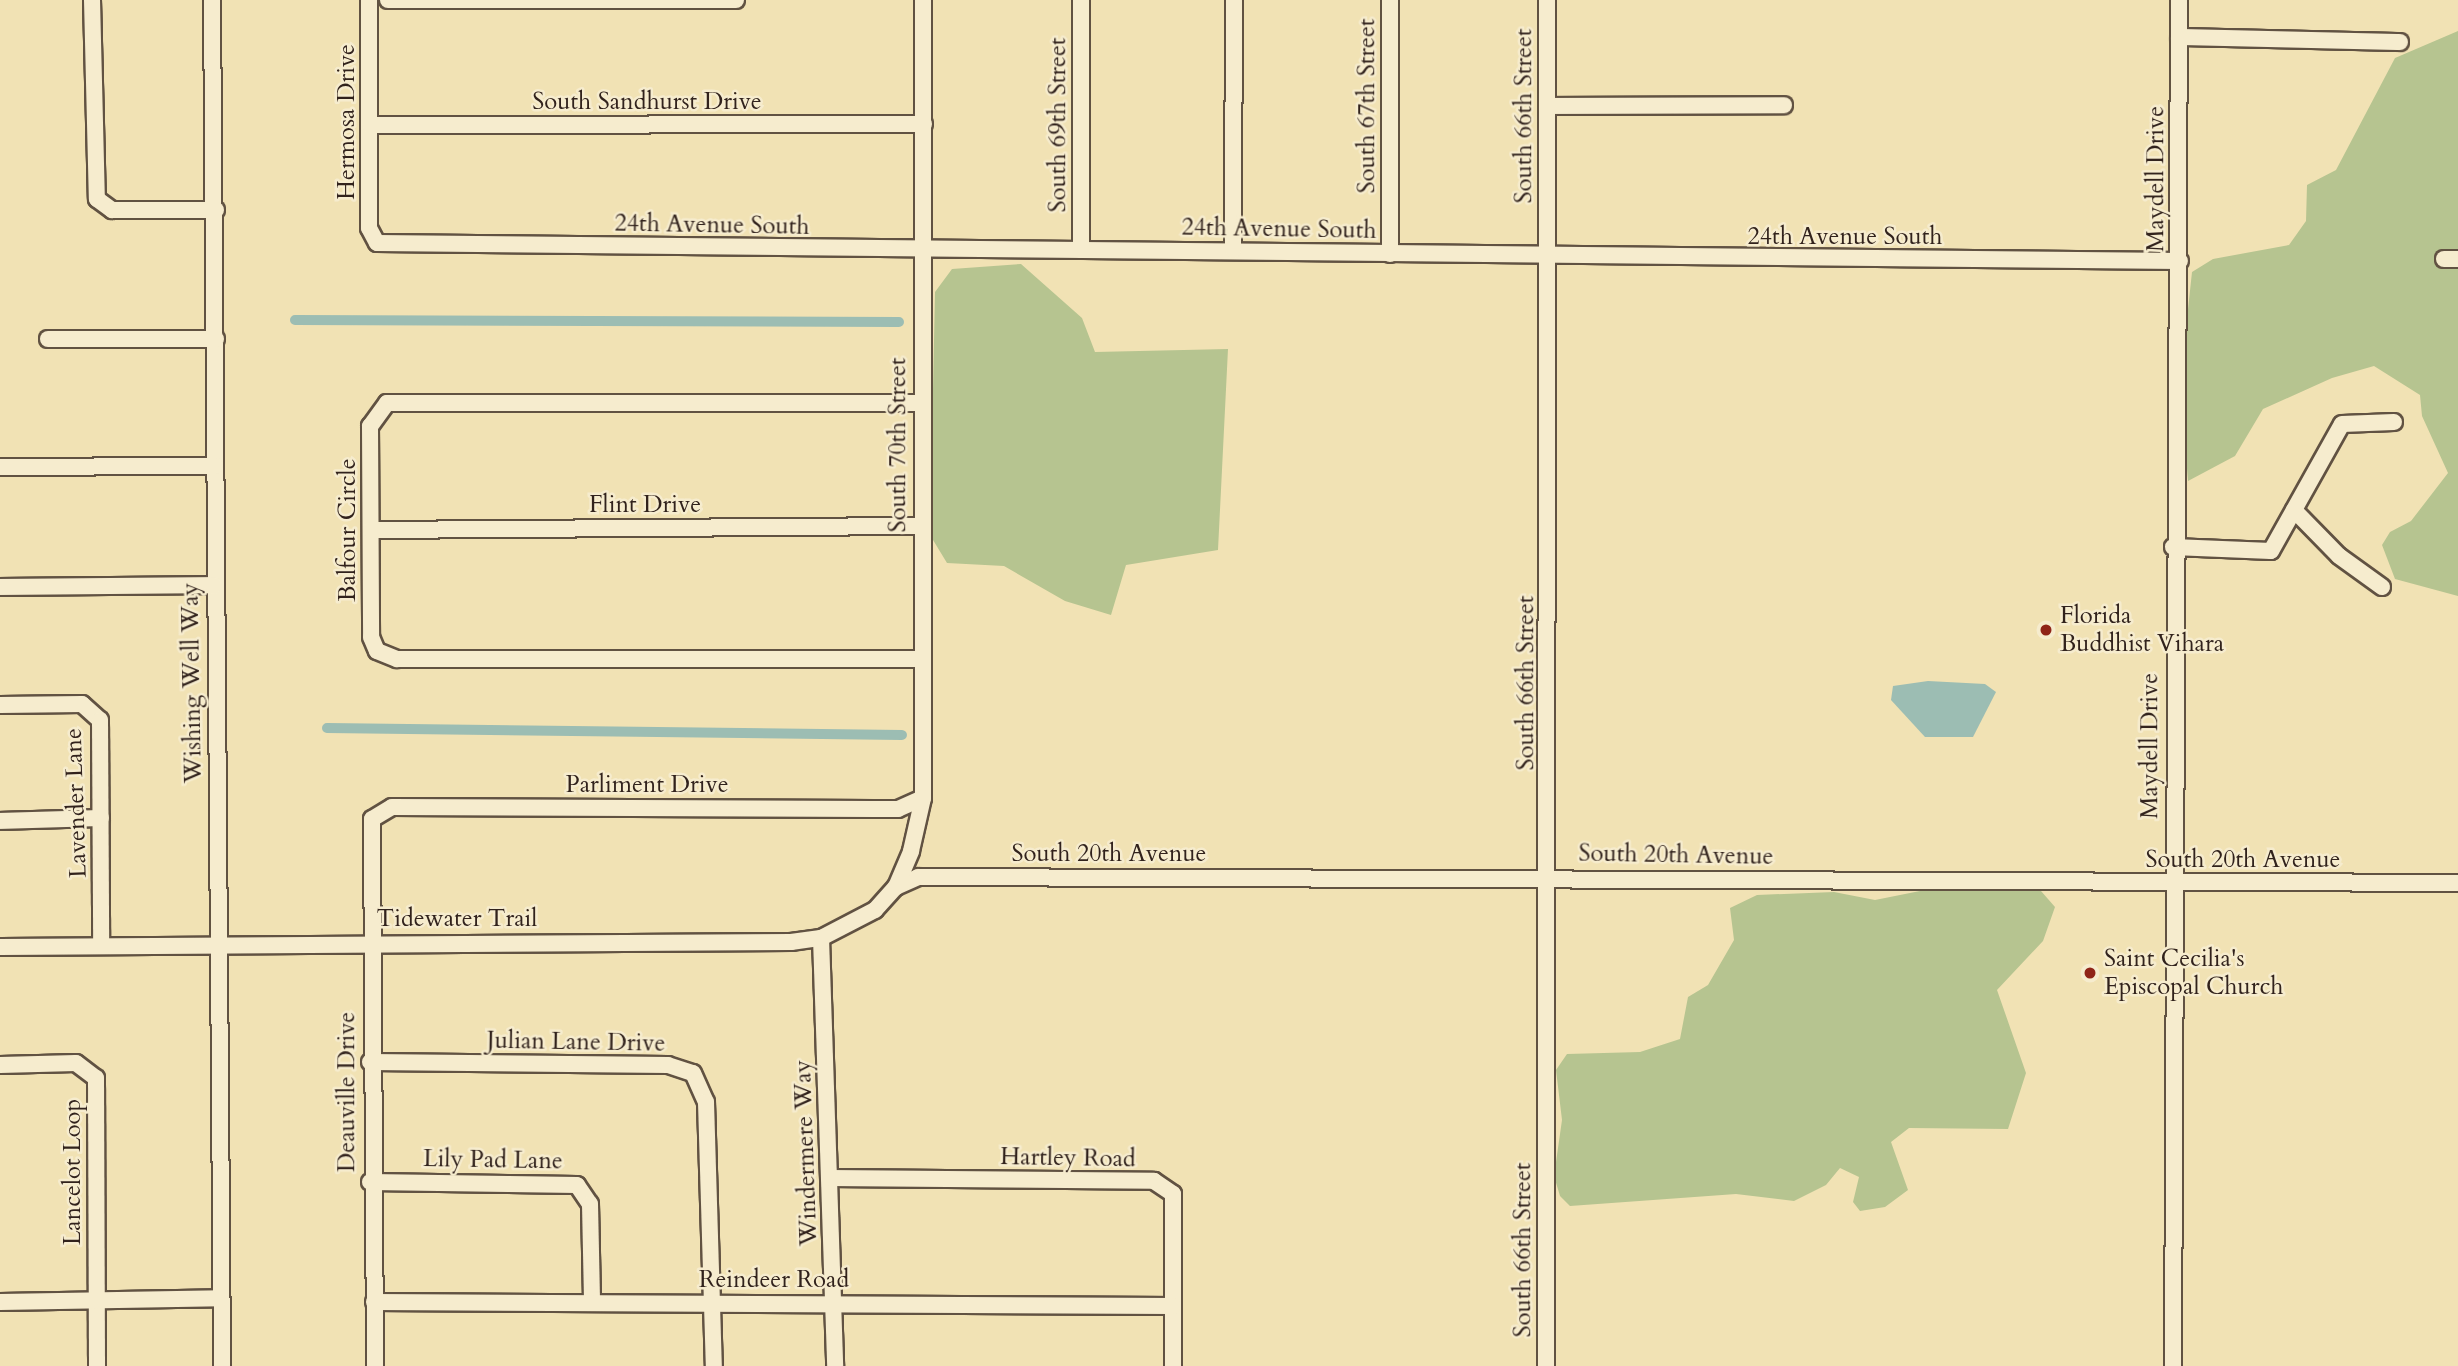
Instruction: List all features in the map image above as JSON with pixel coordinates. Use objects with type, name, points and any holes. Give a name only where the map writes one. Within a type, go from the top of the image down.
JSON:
[{"type":"street","points":[[92,0],[97,200],[112,210],[216,210]]},
{"type":"street","name":"Wishing Well Way","points":[[212,0],[216,210],[214,585],[222,1366]]},
{"type":"street","name":"Hermosa Drive","points":[[369,0],[369,228],[377,243]]},
{"type":"street","points":[[388,0],[736,0]]},
{"type":"street","name":"South 70th Street","points":[[896,887],[923,798],[920,403],[924,251],[923,0]]},
{"type":"street","name":"South 69th Street","points":[[1081,0],[1081,250]]},
{"type":"street","points":[[1233,250],[1234,0]]},
{"type":"street","name":"South 67th Street","points":[[1390,0],[1390,254]]},
{"type":"street","name":"South 66th Street","points":[[1546,1366],[1549,876],[1547,0]]},
{"type":"street","name":"Maydell Drive","points":[[2174,1366],[2173,547],[2180,261],[2179,0]]},
{"type":"street","points":[[2179,37],[2400,42]]},
{"type":"street","points":[[1547,106],[1784,105]]},
{"type":"street","name":"South Sandhurst Drive","points":[[370,125],[924,124]]},
{"type":"street","name":"24th Avenue South","points":[[377,243],[924,251],[1233,250],[1547,258],[2180,261]]},
{"type":"street","points":[[48,339],[216,339]]},
{"type":"street","name":"Balfour Circle","points":[[920,403],[387,402],[370,425],[371,637],[377,651],[391,658],[921,659]]},
{"type":"street","points":[[2173,547],[2270,551],[2342,424],[2394,422]]},
{"type":"street","points":[[0,467],[215,466]]},
{"type":"street","points":[[2294,510],[2339,556],[2382,587]]},
{"type":"street","name":"Flint Drive","points":[[371,530],[920,526]]},
{"type":"street","points":[[0,587],[214,585]]},
{"type":"street","name":"Lavender Lane","points":[[0,705],[82,704],[100,720],[101,946]]},
{"type":"street","name":"Parliment Drive","points":[[372,819],[392,807],[898,809],[923,798]]},
{"type":"street","points":[[0,821],[101,818]]},
{"type":"street","name":"Deauville Drive","points":[[372,819],[370,1182],[375,1366]]},
{"type":"street","name":"South 20th Avenue","points":[[896,887],[918,877],[1549,876],[2172,884],[2458,883]]},
{"type":"street","name":"Tidewater Trail","points":[[0,947],[821,938],[875,911],[896,887]]},
{"type":"street","name":"Windermere Way","points":[[821,938],[835,1366]]},
{"type":"street","name":"Julian Lane Drive","points":[[370,1062],[668,1065],[693,1073],[705,1096],[714,1366]]},
{"type":"street","name":"Lancelot Loop","points":[[0,1065],[76,1063],[96,1078],[97,1366]]},
{"type":"street","name":"Hartley Road","points":[[830,1178],[1154,1181],[1173,1194],[1173,1366]]},
{"type":"street","name":"Lily Pad Lane","points":[[370,1182],[577,1185],[590,1204],[592,1302]]},
{"type":"street","points":[[0,1302],[221,1298]]},
{"type":"street","name":"Reindeer Road","points":[[374,1302],[1173,1306]]},
{"type":"green space","points":[[2458,31],[2458,596],[2395,579],[2382,545],[2390,532],[2411,521],[2448,473],[2422,416],[2420,395],[2374,366],[2332,378],[2263,409],[2235,456],[2188,481],[2180,384],[2192,272],[2213,259],[2289,245],[2306,221],[2307,185],[2336,170],[2395,58]]},
{"type":"green space","points":[[1021,264],[1082,318],[1095,352],[1228,349],[1218,550],[1126,565],[1111,615],[1065,601],[1004,566],[947,563],[930,535],[935,292],[952,269]]},
{"type":"green space","points":[[2010,886],[2041,891],[2055,907],[2043,941],[1997,990],[2026,1073],[2008,1129],[1909,1128],[1891,1142],[1908,1190],[1885,1207],[1860,1211],[1853,1202],[1859,1177],[1840,1168],[1826,1185],[1794,1201],[1736,1194],[1570,1206],[1560,1196],[1554,1176],[1562,1120],[1556,1070],[1567,1054],[1640,1052],[1680,1039],[1688,997],[1708,985],[1734,940],[1730,908],[1757,895],[1834,892],[1875,900],[1935,888]]},
{"type":"water","points":[[1928,681],[1985,684],[1996,692],[1973,737],[1925,737],[1891,700],[1893,686]]},
{"type":"waterway","points":[[295,320],[899,322]]},
{"type":"waterway","points":[[327,728],[902,735]]},
{"type":"place","name":"Florida Buddhist Vihara","points":[[2046,630]]},
{"type":"place","name":"Saint Cecilia's Episcopal Church","points":[[2090,973]]}]
